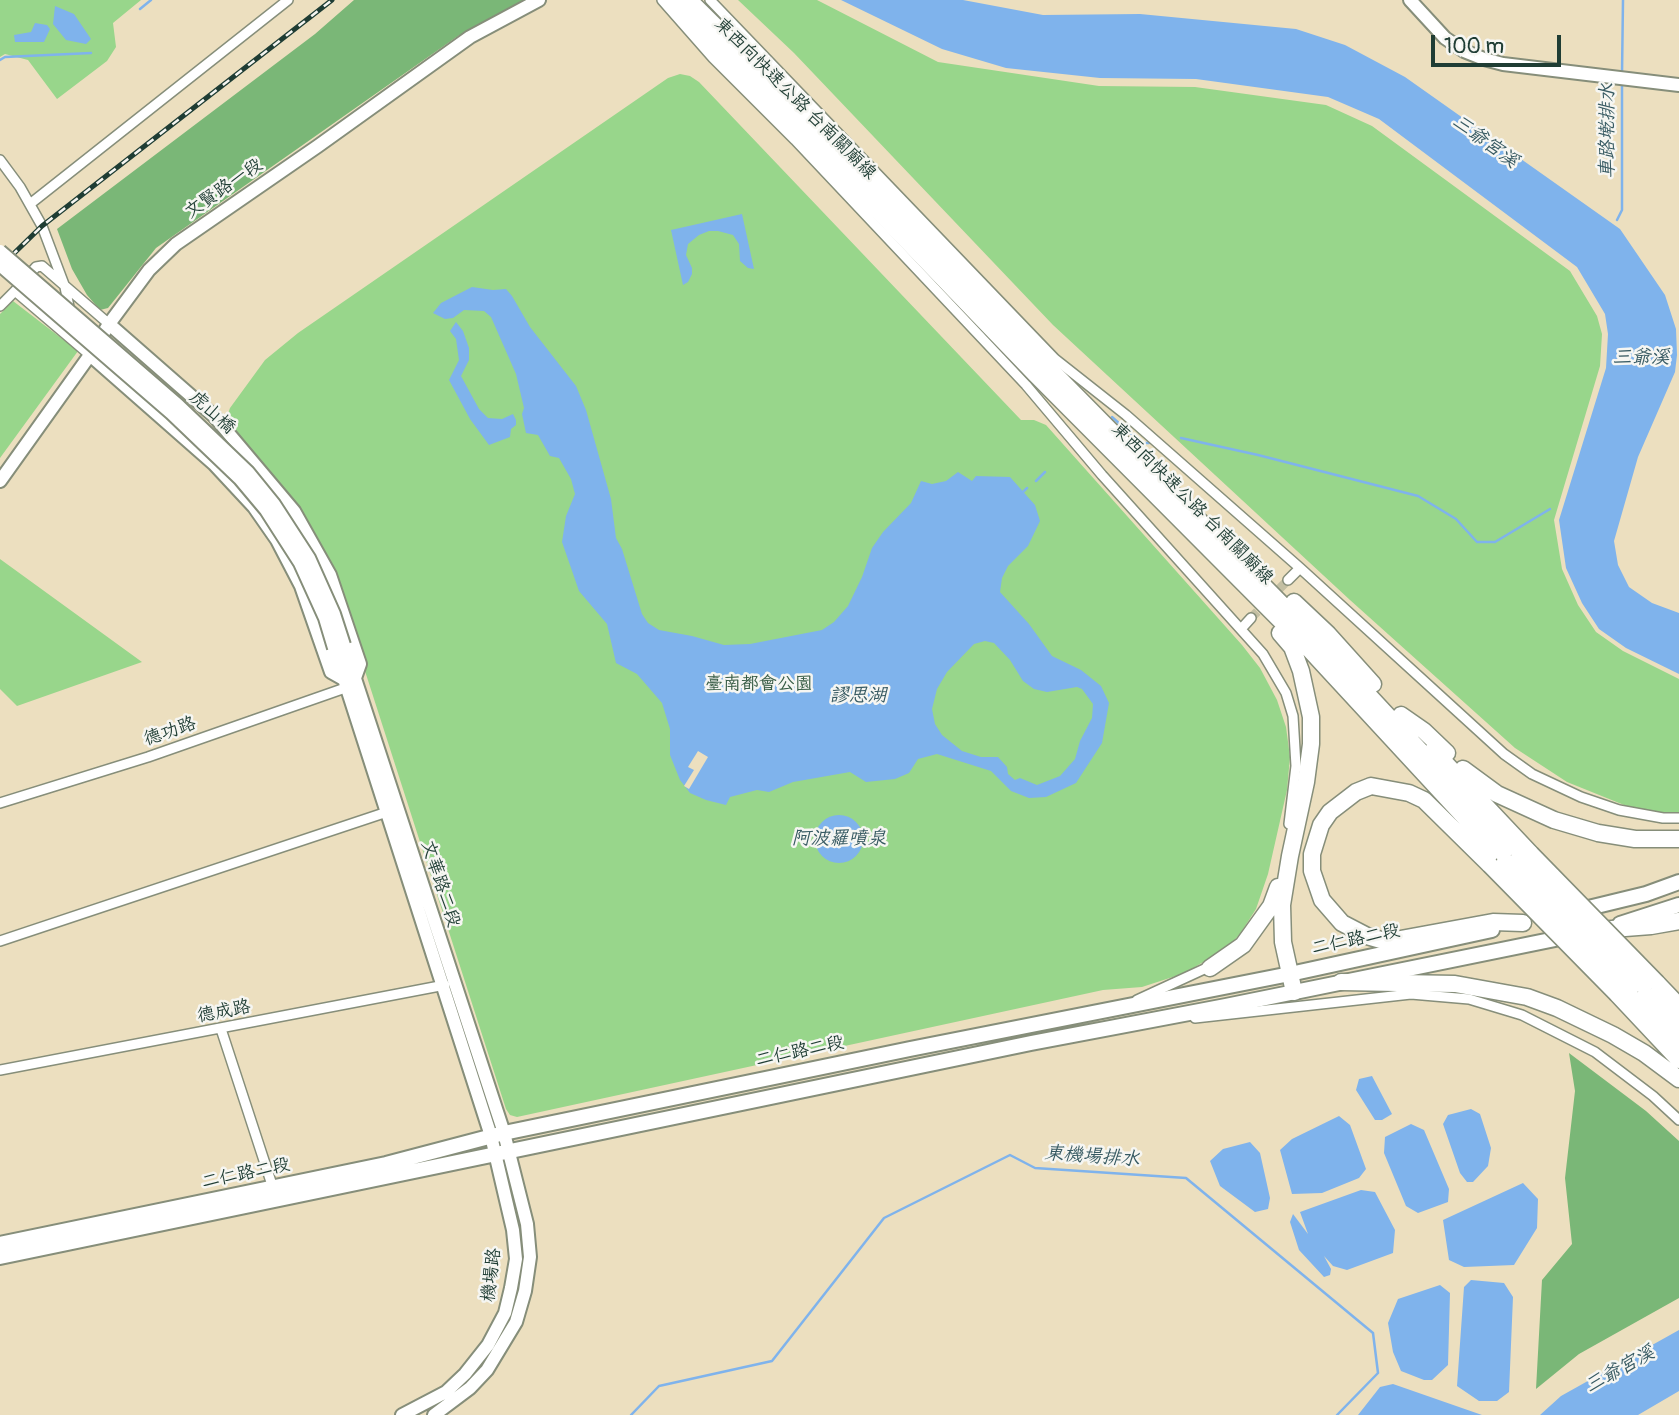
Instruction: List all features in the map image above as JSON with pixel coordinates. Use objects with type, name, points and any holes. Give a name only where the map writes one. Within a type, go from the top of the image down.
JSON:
[{"type":"highway","name":"東西向快速公路 台南關廟線","points":[[671,0],[807,128]]},
{"type":"highway","name":"東西向快速公路 台南關廟線","points":[[689,0],[807,128],[1041,371],[1230,551],[1320,643],[1511,859]]},
{"type":"highway","name":"東西向快速公路 台南關廟線","points":[[1087,416],[1161,502],[1310,650],[1637,988],[1679,1024]]},
{"type":"highway","points":[[1161,502],[1269,619],[1293,647],[1297,659],[1311,718],[1311,744],[1290,856],[1282,922],[1283,942],[1294,992]]},
{"type":"highway","points":[[1230,551],[1248,557],[1328,635],[1401,715],[1511,859],[1637,988],[1679,1060]]},
{"type":"highway","points":[[1401,715],[1424,731],[1468,774],[1522,807],[1598,833],[1635,839],[1679,839]]},
{"type":"highway","points":[[1511,859],[1424,800],[1409,793],[1371,786],[1356,792],[1330,812],[1321,825],[1312,854],[1312,871],[1322,900],[1342,923],[1381,940],[1395,940],[1493,922],[1523,923]]},
{"type":"highway","points":[[1210,968],[1243,945],[1262,922],[1290,856]]},
{"type":"highway","points":[[1599,930],[1651,926],[1679,920]]},
{"type":"highway","points":[[1341,982],[1455,984],[1527,997],[1587,1021],[1613,1035],[1644,1053],[1679,1079]]},
{"type":"highway","name":"東西向快速公路 台南關廟線","points":[[1637,988],[1679,1042]]},
{"type":"highway","points":[[1637,988],[1679,1006]]},
{"type":"main road","name":"二仁路二段","points":[[0,1244],[386,1164],[497,1135],[910,1049],[1290,974],[1609,904],[1679,882]]},
{"type":"main road","name":"二仁路二段","points":[[0,1256],[1031,1042],[1599,930],[1679,905]]},
{"type":"street","points":[[30,204],[288,0]]},
{"type":"street","name":"文賢路一段","points":[[0,481],[149,270],[176,244],[470,37],[539,0]]},
{"type":"street","points":[[662,0],[713,58],[807,128]]},
{"type":"street","points":[[709,0],[740,33],[807,128],[1041,371],[1067,435],[1264,654],[1286,693],[1296,740],[1294,793],[1281,868],[1270,898],[1250,928],[1210,968],[1117,1010]]},
{"type":"street","points":[[1410,0],[1445,38],[1477,57],[1503,64],[1679,85]]},
{"type":"street","points":[[0,160],[42,226],[65,287],[77,344]]},
{"type":"street","name":"虎山橋","points":[[0,251],[178,405],[248,472],[274,504],[309,558],[334,614],[339,647]]},
{"type":"street","name":"虎山橋","points":[[0,265],[171,413],[240,479],[266,510],[300,563],[339,647]]},
{"type":"street","points":[[0,306],[36,267],[42,266],[214,416],[294,511],[330,575],[360,664],[350,682],[331,672],[301,586],[254,507],[214,464],[15,291]]},
{"type":"street","points":[[1041,371],[1105,398],[1300,568],[1454,710],[1504,754],[1532,774],[1581,797],[1619,810],[1679,818]]},
{"type":"street","points":[[1288,580],[1300,568]]},
{"type":"street","points":[[1241,629],[1251,618]]},
{"type":"street","name":"文華路二段","points":[[339,647],[497,1135]]},
{"type":"street","name":"文華路二段","points":[[350,682],[387,812],[449,984]]},
{"type":"street","name":"德功路","points":[[0,803],[148,757],[350,682]]},
{"type":"street","points":[[0,941],[387,812]]},
{"type":"street","name":"德成路","points":[[0,1070],[449,984]]},
{"type":"street","points":[[1031,1042],[1041,1045],[1184,1020],[1298,1005],[1411,994],[1446,996],[1496,1006],[1553,1029],[1595,1052],[1653,1096],[1679,1120]]},
{"type":"street","points":[[221,1029],[273,1188]]},
{"type":"street","name":"機場路","points":[[434,1415],[470,1388],[487,1370],[516,1322],[525,1291],[530,1257],[527,1224],[497,1135]]},
{"type":"street","name":"機場路","points":[[402,1415],[446,1392],[466,1374],[488,1345],[505,1312],[516,1259],[502,1152]]},
{"type":"green space","points":[[0,0],[141,0],[113,23],[116,47],[107,61],[57,99],[28,60],[5,54],[0,57]]},
{"type":"green space","points":[[354,0],[526,0],[458,36],[156,248],[108,308],[100,310],[87,295],[72,269],[57,229],[315,34]]},
{"type":"green space","points":[[738,0],[817,0],[938,62],[1099,86],[1195,87],[1326,105],[1372,126],[1570,271],[1597,316],[1602,334],[1600,366],[1554,520],[1562,569],[1578,605],[1596,632],[1623,651],[1679,679],[1679,814],[1663,814],[1629,807],[1567,782],[1515,748],[1350,600],[1053,325],[794,53]]},
{"type":"green space","name":"臺南都會公園","points":[[680,74],[699,82],[1021,420],[1034,420],[1046,425],[1242,645],[1260,668],[1277,700],[1286,727],[1290,757],[1287,790],[1268,874],[1256,909],[1228,947],[1185,973],[1142,987],[1103,990],[517,1117],[510,1115],[506,1109],[336,581],[305,519],[263,465],[230,432],[226,419],[230,408],[265,360],[298,333],[668,78]]},
{"type":"green space","points":[[13,301],[78,351],[0,458],[0,314]]},
{"type":"green space","points":[[0,559],[142,662],[17,706],[0,689]]},
{"type":"green space","points":[[1569,1053],[1646,1111],[1679,1141],[1679,1298],[1579,1354],[1536,1389],[1542,1280],[1572,1244],[1565,1178],[1575,1091]]},
{"type":"water","name":"三爺溪","points":[[841,0],[963,0],[1043,15],[1140,14],[1296,29],[1345,45],[1405,77],[1620,229],[1665,295],[1676,329],[1677,355],[1675,372],[1638,457],[1614,541],[1618,565],[1629,587],[1652,603],[1679,613],[1679,674],[1626,648],[1599,629],[1582,603],[1566,568],[1559,520],[1606,368],[1608,334],[1605,314],[1577,267],[1379,119],[1328,97],[1196,79],[1100,78],[1006,68],[942,49]]},
{"type":"water","points":[[55,6],[74,14],[91,39],[86,44],[66,40],[53,24]]},
{"type":"water","points":[[35,23],[47,25],[50,29],[44,42],[15,42],[14,35],[31,32]]},
{"type":"water","points":[[742,214],[754,269],[748,268],[740,261],[739,244],[733,235],[709,231],[688,244],[686,255],[692,274],[683,285],[671,230]]},
{"type":"water","name":"謬思湖","points":[[472,287],[506,289],[530,327],[576,386],[586,410],[611,499],[616,538],[622,549],[642,614],[648,623],[659,630],[724,645],[750,644],[822,630],[834,622],[848,606],[872,548],[883,532],[911,503],[921,481],[932,484],[946,481],[958,472],[972,481],[976,476],[1010,477],[1035,505],[1040,521],[1028,546],[1008,566],[1002,578],[1000,592],[1029,624],[1052,656],[1081,670],[1101,686],[1109,703],[1102,743],[1076,783],[1046,797],[1029,798],[1011,791],[991,771],[937,754],[918,759],[909,773],[895,779],[866,782],[850,772],[793,782],[769,792],[757,790],[730,797],[726,805],[690,793],[680,780],[670,755],[670,729],[662,703],[637,674],[616,663],[607,624],[579,591],[562,542],[566,516],[575,494],[571,479],[559,458],[550,456],[538,435],[526,433],[522,414],[524,408],[516,374],[491,317],[484,311],[464,310],[453,318],[445,319],[433,313],[441,303]],"holes":[[[985,641],[994,643],[1010,660],[1023,681],[1034,689],[1047,692],[1077,687],[1082,689],[1093,704],[1092,718],[1080,741],[1075,759],[1060,776],[1037,785],[1020,778],[1015,780],[998,757],[981,757],[962,751],[942,735],[935,724],[932,709],[937,689],[947,672],[974,644]]]},
{"type":"water","points":[[456,322],[463,331],[469,348],[469,360],[461,376],[479,409],[488,418],[502,419],[513,414],[516,420],[510,437],[489,445],[470,419],[449,380],[459,360],[456,339],[450,331]]},
{"type":"water","name":"阿波羅噴泉","points":[[839,815],[856,822],[863,839],[856,856],[839,863],[822,856],[815,839],[822,822]]},
{"type":"water","points":[[1372,1076],[1392,1114],[1382,1120],[1375,1120],[1356,1090],[1359,1079]]},
{"type":"water","points":[[1471,1109],[1480,1114],[1491,1148],[1488,1166],[1473,1182],[1467,1182],[1460,1173],[1443,1124],[1448,1115]]},
{"type":"water","points":[[1339,1116],[1350,1125],[1366,1169],[1359,1178],[1322,1193],[1292,1194],[1280,1150],[1292,1139]]},
{"type":"water","points":[[1411,1124],[1424,1130],[1449,1189],[1448,1202],[1418,1213],[1406,1206],[1384,1153],[1385,1137]]},
{"type":"water","points":[[1250,1142],[1260,1153],[1270,1198],[1268,1209],[1255,1212],[1220,1186],[1210,1161],[1223,1149]]},
{"type":"water","points":[[1523,1183],[1538,1199],[1537,1228],[1514,1265],[1464,1267],[1449,1260],[1443,1220]]},
{"type":"water","points":[[1361,1190],[1375,1192],[1395,1230],[1393,1253],[1347,1270],[1333,1266],[1324,1256],[1331,1269],[1330,1275],[1324,1277],[1299,1250],[1290,1222],[1293,1214],[1308,1234],[1300,1212]]},
{"type":"water","points":[[1471,1280],[1504,1283],[1513,1297],[1509,1392],[1497,1401],[1479,1401],[1457,1386],[1464,1287]]},
{"type":"water","points":[[1440,1285],[1450,1293],[1448,1365],[1432,1380],[1424,1380],[1401,1371],[1393,1352],[1388,1323],[1398,1299]]},
{"type":"water","name":"三爺宮溪","points":[[1679,1330],[1679,1391],[1638,1415],[1540,1415],[1561,1396]]},
{"type":"water","points":[[1393,1384],[1482,1415],[1358,1415],[1380,1387]]},
{"type":"pier","points":[[698,751],[708,757],[689,789],[684,786],[694,770],[688,767]]},
{"type":"waterway","points":[[140,9],[151,0]]},
{"type":"waterway","name":"車路墘排水","points":[[1622,74],[1623,0]]},
{"type":"waterway","points":[[0,60],[5,57],[91,53]]},
{"type":"waterway","name":"車路墘排水","points":[[1617,220],[1622,210],[1622,84]]},
{"type":"waterway","points":[[1112,417],[1141,443],[1149,443]]},
{"type":"waterway","points":[[1181,438],[1418,496],[1456,519],[1477,542],[1495,542],[1550,509]]},
{"type":"waterway","points":[[1036,481],[1045,472]]},
{"type":"waterway","points":[[1022,493],[1027,488]]},
{"type":"waterway","name":"東機場排水","points":[[631,1415],[659,1386],[772,1361],[884,1218],[1010,1155],[1035,1168],[1186,1178],[1373,1333],[1378,1373],[1337,1415]]},
{"type":"tunnel","points":[[1251,618],[1288,580]]},
{"type":"railway","points":[[0,267],[42,226],[332,0]]}]
